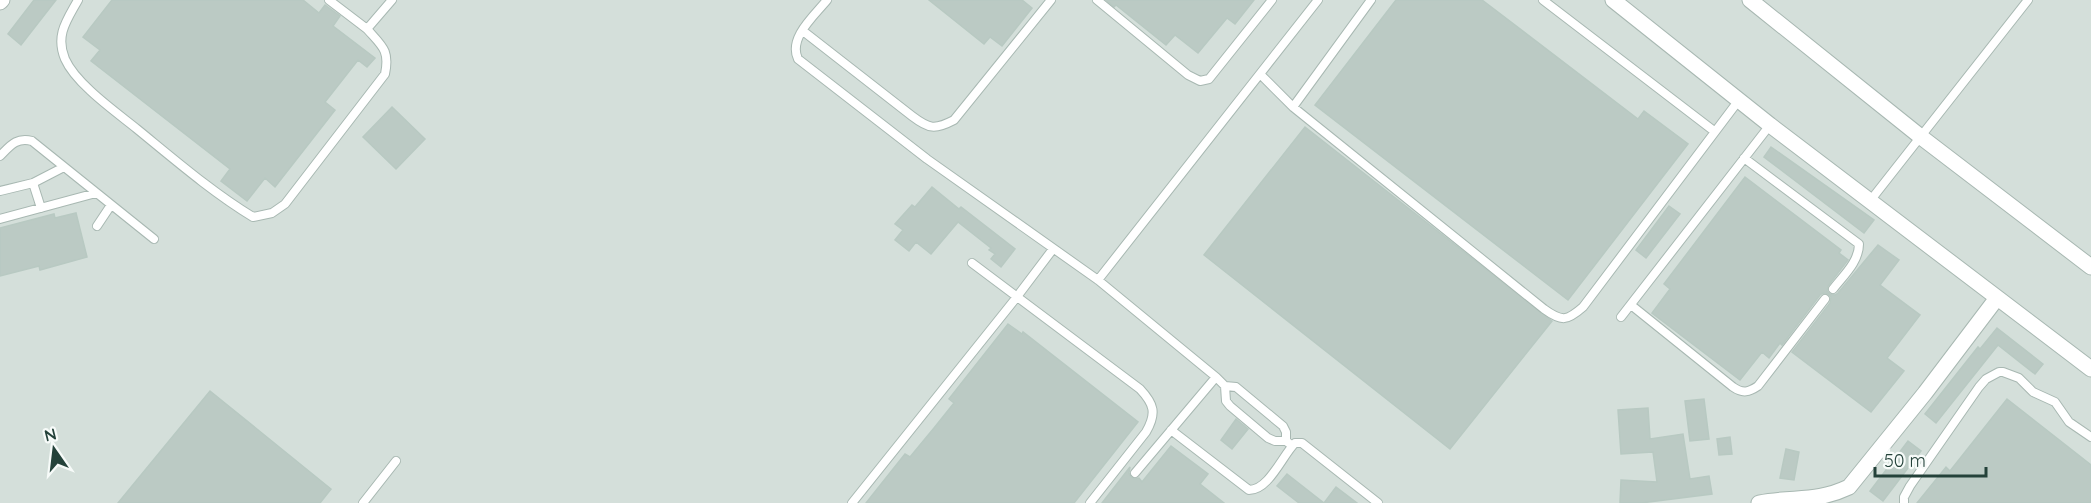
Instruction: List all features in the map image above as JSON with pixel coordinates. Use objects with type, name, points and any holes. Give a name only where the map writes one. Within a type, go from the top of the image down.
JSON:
[{"type":"street","points":[[1612,0],[1770,125],[2091,369]]},
{"type":"street","points":[[1750,0],[1921,137],[2091,267]]},
{"type":"street","points":[[1759,503],[1827,501],[1849,487],[1925,393],[1996,298]]},
{"type":"lane","points":[[78,0],[61,31],[65,59],[75,75],[103,102],[223,198],[254,217],[272,213],[285,204],[385,74],[388,61],[387,51],[367,29],[329,0]]},
{"type":"lane","points":[[367,29],[392,0]]},
{"type":"lane","points":[[827,0],[803,31],[795,46],[798,59],[807,68],[927,159],[1098,280],[1225,386],[1236,387],[1283,426],[1289,443],[1276,470],[1261,487],[1249,490],[1171,430]]},
{"type":"lane","points":[[803,31],[912,116],[936,128],[954,120],[1051,0]]},
{"type":"lane","points":[[1097,0],[1188,75],[1200,81],[1209,79],[1216,72],[1272,0]]},
{"type":"lane","points":[[1098,280],[1318,0]]},
{"type":"lane","points":[[1293,107],[1371,0]]},
{"type":"lane","points":[[1543,0],[1714,131]]},
{"type":"lane","points":[[1870,201],[2028,0]]},
{"type":"lane","points":[[1261,75],[1293,107],[1559,319],[1574,315],[1583,307],[1739,100]]},
{"type":"lane","points":[[1621,318],[1770,125]]},
{"type":"lane","points":[[0,156],[15,141],[25,139],[32,141],[154,239]]},
{"type":"lane","points":[[1744,158],[1859,244],[1859,254],[1833,289]]},
{"type":"lane","points":[[0,191],[33,183],[64,167]]},
{"type":"lane","points":[[33,183],[41,208]]},
{"type":"lane","points":[[0,219],[96,193]]},
{"type":"lane","points":[[97,226],[111,205]]},
{"type":"lane","points":[[852,503],[1053,249]]},
{"type":"lane","points":[[972,263],[1140,389],[1149,399],[1153,410],[1152,422],[1090,503]]},
{"type":"lane","points":[[1631,305],[1733,387],[1743,392],[1758,386],[1825,299]]},
{"type":"lane","points":[[1904,503],[1904,497],[1910,486],[1979,387],[1986,379],[1999,372],[2019,378],[2033,392],[2055,402],[2065,418],[2091,437]]},
{"type":"lane","points":[[1135,473],[1216,377]]},
{"type":"lane","points":[[1225,386],[1226,401],[1230,406],[1268,438],[1275,441],[1302,443],[1378,503]]},
{"type":"lane","points":[[363,503],[396,461]]},
{"type":"shaded area","points":[[0,0],[2091,0],[2091,503],[0,503]]},
{"type":"building","points":[[34,0],[56,0],[21,45],[8,34]]},
{"type":"building","points":[[112,0],[303,0],[319,13],[325,5],[340,16],[333,26],[375,58],[367,67],[358,60],[325,102],[335,110],[275,187],[265,178],[247,201],[221,181],[230,169],[91,61],[100,50],[83,37]]},
{"type":"building","points":[[929,0],[1022,0],[1032,8],[1002,46],[990,37],[984,44]]},
{"type":"building","points":[[1106,0],[1254,0],[1235,24],[1227,18],[1198,53],[1175,35],[1166,45],[1116,5],[1114,7]]},
{"type":"building","points":[[1396,0],[1482,0],[1638,119],[1644,111],[1688,144],[1568,300],[1315,105]]},
{"type":"building","points":[[392,107],[425,139],[396,169],[363,137]]},
{"type":"building","points":[[1305,127],[1552,321],[1450,449],[1204,255]]},
{"type":"building","points":[[1771,147],[1874,220],[1864,233],[1764,157]]},
{"type":"building","points":[[1745,177],[1841,250],[1839,253],[1848,260],[1828,286],[1827,291],[1830,294],[1838,293],[1878,245],[1899,260],[1880,285],[1920,315],[1887,358],[1904,371],[1871,412],[1792,352],[1830,303],[1831,297],[1828,294],[1820,295],[1782,345],[1780,343],[1769,358],[1762,352],[1740,380],[1652,313],[1670,289],[1664,284]]},
{"type":"building","points":[[932,187],[1015,249],[1001,267],[991,259],[995,254],[989,250],[991,248],[958,222],[931,254],[916,242],[909,251],[895,240],[903,230],[895,224],[912,205],[915,207]]},
{"type":"building","points":[[1669,206],[1680,214],[1646,258],[1636,250]]},
{"type":"building","points":[[76,213],[87,257],[40,270],[39,266],[0,276],[0,228],[54,214],[55,218]]},
{"type":"building","points":[[1008,324],[1022,334],[1023,332],[1138,422],[1074,503],[866,503],[905,454],[910,457],[954,403],[949,399]]},
{"type":"building","points":[[1997,328],[2043,364],[2035,374],[1998,345],[1936,423],[1925,414],[1978,347],[1980,349]]},
{"type":"building","points":[[210,391],[331,489],[320,503],[118,503]]},
{"type":"building","points":[[1704,399],[1709,439],[1690,441],[1685,401]]},
{"type":"building","points":[[2007,399],[2091,465],[2091,503],[1917,503],[1946,467],[1950,471]]},
{"type":"building","points":[[1648,408],[1650,439],[1683,434],[1690,479],[1709,476],[1712,494],[1641,503],[1620,503],[1621,480],[1657,482],[1653,452],[1621,454],[1618,410]]},
{"type":"building","points":[[1236,419],[1248,429],[1232,449],[1221,440]]},
{"type":"building","points":[[1730,437],[1732,454],[1719,455],[1717,439]]},
{"type":"building","points":[[1908,441],[1921,451],[1883,501],[1870,491]]},
{"type":"building","points":[[1171,446],[1208,474],[1200,484],[1224,503],[1102,503],[1130,467],[1131,477],[1139,478],[1142,482]]},
{"type":"building","points":[[1786,449],[1799,452],[1794,480],[1780,478]]},
{"type":"building","points":[[1287,474],[1324,503],[1299,503],[1277,486]]},
{"type":"building","points":[[1336,487],[1357,503],[1324,503]]}]
